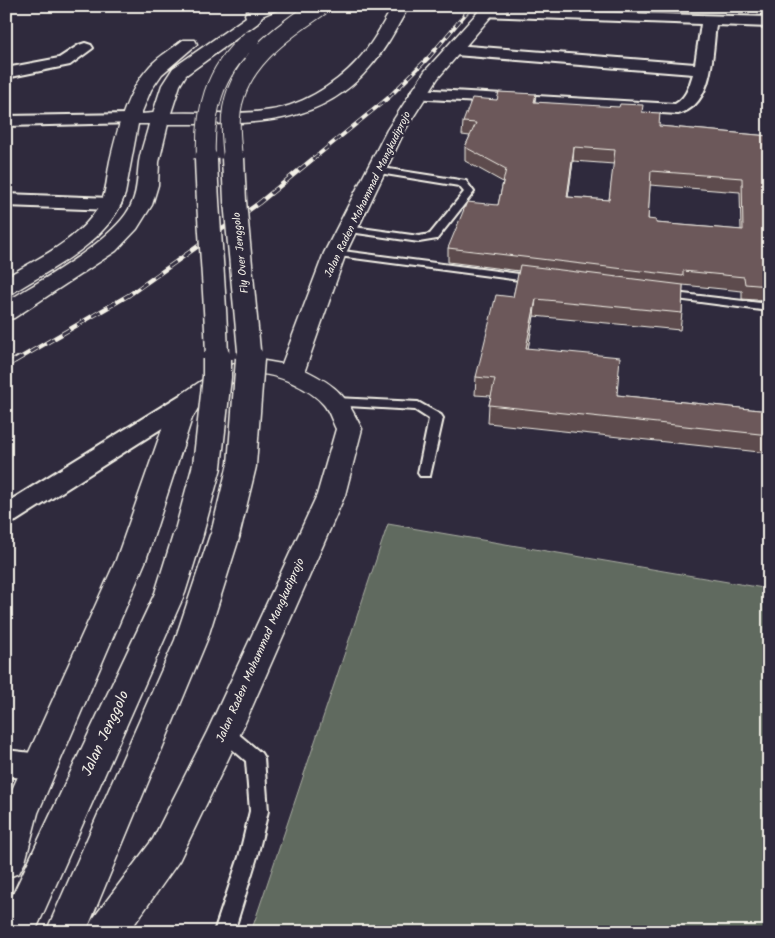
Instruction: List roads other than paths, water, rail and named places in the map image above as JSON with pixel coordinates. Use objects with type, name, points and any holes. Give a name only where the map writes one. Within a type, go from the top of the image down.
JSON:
[{"type":"main road","name":"Jalan Jenggolo","points":[[14,932],[170,593],[207,466],[217,377],[216,308],[208,219],[205,131],[214,89],[226,66],[242,47],[299,6]]},
{"type":"main road","name":"Fly Over Jenggolo","points":[[66,932],[191,640],[224,535],[242,465],[250,358],[235,201],[230,117],[237,90],[246,70],[283,31],[321,6]]},
{"type":"main road","points":[[131,119],[264,117],[279,115],[316,101],[345,82],[373,54],[401,6]]},
{"type":"main road","points":[[6,313],[108,246],[130,225],[142,205],[148,184],[149,162],[160,119],[171,85],[179,72],[252,20],[264,9]]},
{"type":"main road","points":[[6,287],[80,240],[100,222],[111,204],[117,185],[119,163],[131,119],[144,87],[156,70],[198,37],[229,20],[264,9]]},
{"type":"main road","name":"Jalan Raden Mohammad Mangkudiprojo","points":[[291,373],[335,253],[396,130],[431,75],[455,50],[486,10]]},
{"type":"main road","name":"Jalan Raden Mohammad Mangkudiprojo","points":[[6,862],[13,815],[40,768],[131,560],[172,436],[179,418],[191,399],[210,386],[245,368],[258,367],[291,373],[320,387],[336,402],[349,429],[331,495],[224,732],[166,850],[106,932]]},
{"type":"street","points":[[486,10],[541,10],[768,22]]},
{"type":"street","points":[[418,94],[678,109],[685,106],[691,100],[700,83],[710,20]]},
{"type":"street","points":[[6,73],[64,62],[85,48]]},
{"type":"street","points":[[455,50],[702,70]]},
{"type":"street","points":[[6,121],[131,119]]},
{"type":"street","points":[[6,200],[111,204]]},
{"type":"street","points":[[6,515],[191,399]]},
{"type":"street","points":[[6,763],[40,768]]},
{"type":"lane","points":[[766,6],[768,22]]},
{"type":"lane","points":[[347,229],[420,239],[433,237],[469,192],[462,183],[376,170]]},
{"type":"lane","points":[[335,253],[542,280]]},
{"type":"lane","points":[[650,293],[769,308]]},
{"type":"lane","points":[[336,402],[418,406],[436,418],[424,473]]},
{"type":"lane","points":[[224,732],[255,758],[259,811],[248,857],[224,932]]},
{"type":"railway","points":[[313,159],[388,98],[430,56],[472,6]]},
{"type":"railway","points":[[15,361],[129,295],[259,203],[314,158]]},
{"type":"railway","points":[[6,366],[17,359]]}]
